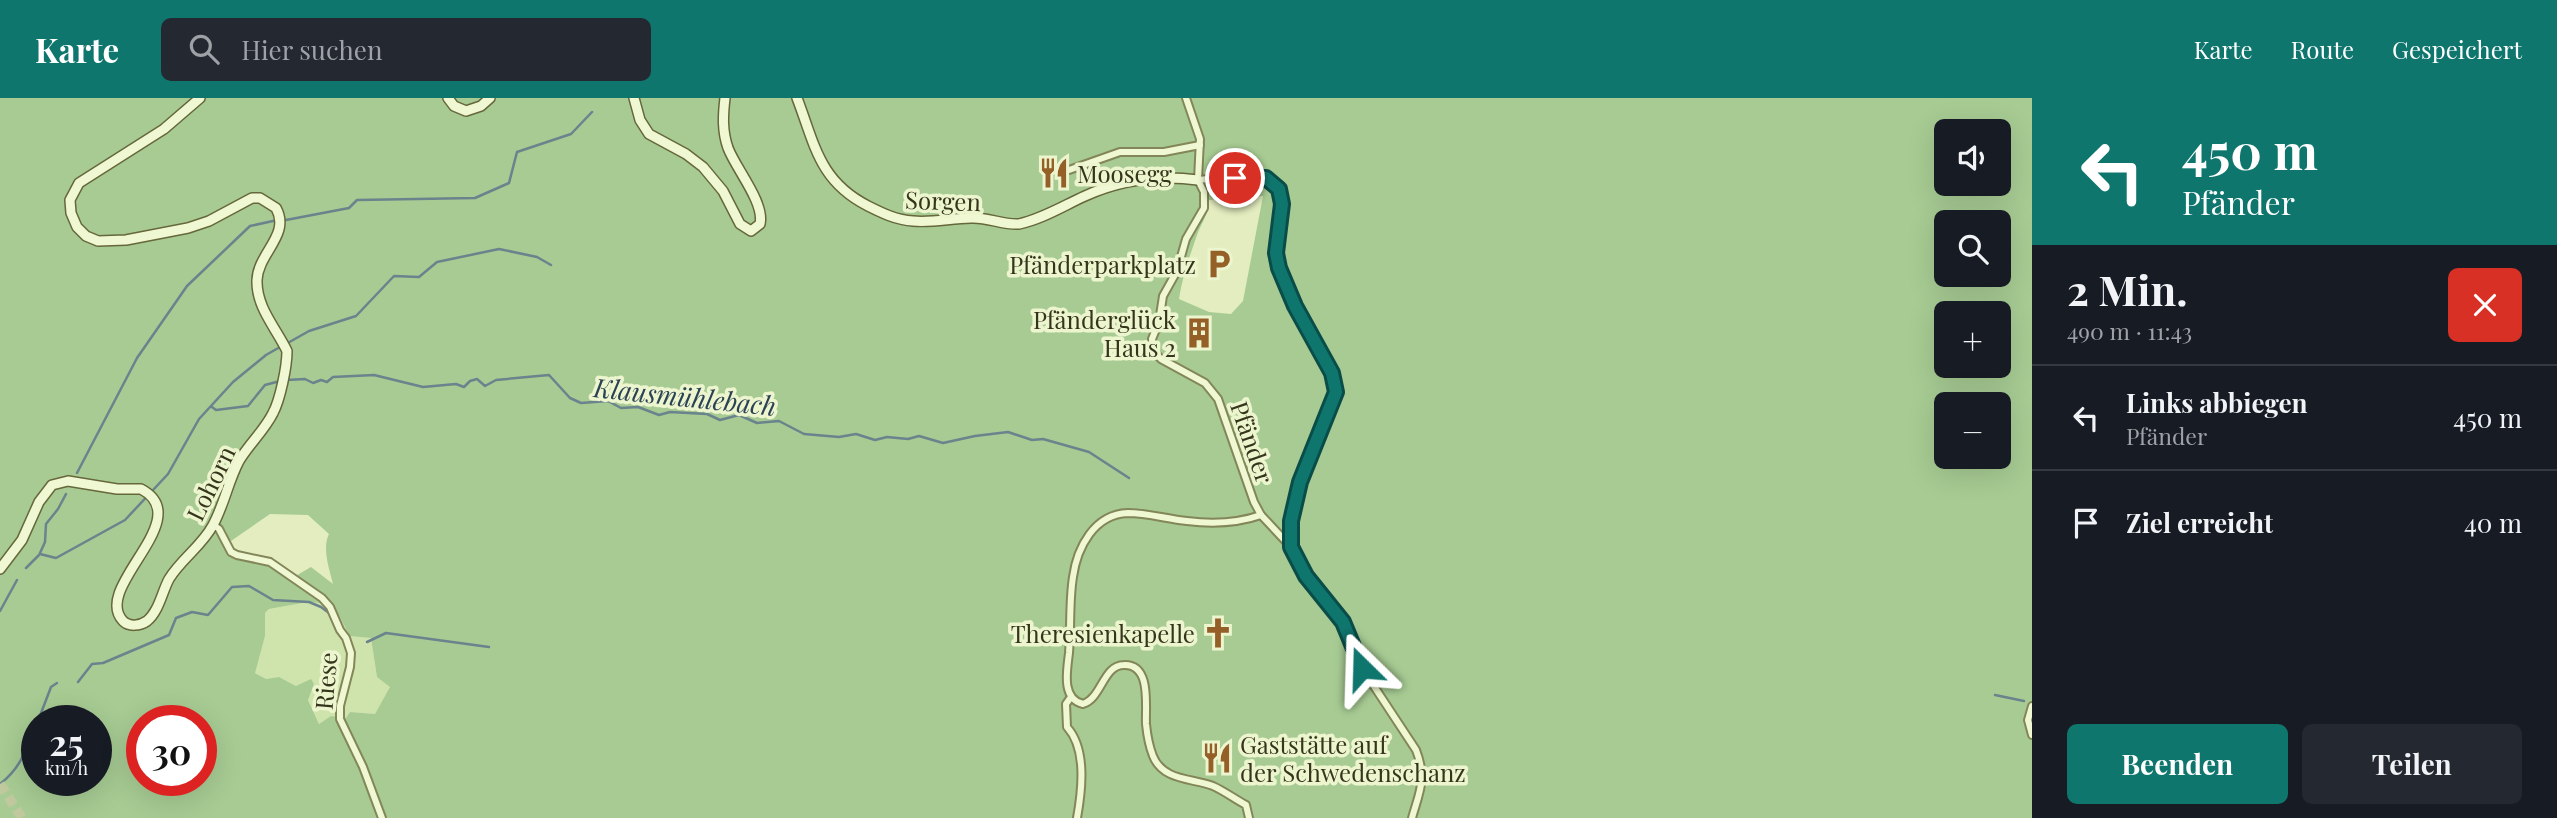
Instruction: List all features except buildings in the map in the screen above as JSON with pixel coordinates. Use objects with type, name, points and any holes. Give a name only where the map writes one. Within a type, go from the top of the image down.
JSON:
[{"type":"street","name":"Lohorn","points":[[0,569],[22,540],[39,502],[52,485],[68,481],[148,494],[158,510],[155,529],[123,584],[119,596],[119,614],[130,625],[142,623],[152,615],[171,576],[214,525],[239,461],[274,410],[282,381],[286,349],[263,309],[258,286],[259,269],[281,224],[279,213],[270,203],[252,198],[196,225],[126,240],[98,241],[82,233],[73,221],[70,207],[72,194],[79,183],[157,134],[200,98]]},
{"type":"street","points":[[448,98],[454,106],[466,111],[481,106],[490,98]]},
{"type":"street","points":[[634,98],[640,120],[649,134],[704,167],[723,191],[740,224],[751,231],[760,224],[761,213],[726,142],[723,123],[725,98]]},
{"type":"street","name":"Sorgen","points":[[797,98],[813,146],[831,178],[856,200],[891,217],[921,222],[977,218],[1013,225],[1125,183],[1161,179],[1198,180]]},
{"type":"street","points":[[1186,98],[1200,145],[1198,180]]},
{"type":"street","points":[[1069,170],[1120,152],[1164,152],[1200,145]]},
{"type":"street","name":"Pfänder","points":[[1291,547],[1291,521],[1300,482],[1335,399],[1335,379],[1295,306],[1279,268],[1277,245],[1282,204],[1279,189],[1271,181],[1261,177],[1198,180],[1204,192],[1204,208],[1186,239],[1173,279],[1163,296],[1159,322],[1151,344],[1156,355],[1200,379],[1218,399],[1246,485],[1261,515],[1291,547],[1306,576],[1343,622],[1362,668],[1416,750],[1421,762],[1422,789],[1412,818]]},
{"type":"street","name":"Pfänder","points":[[1077,818],[1081,772],[1076,737],[1067,727],[1066,704],[1071,697],[1067,669],[1073,578],[1080,552],[1095,527],[1104,520],[1127,513],[1188,522],[1219,523],[1261,515]]},
{"type":"street","name":"Riese","points":[[214,525],[232,552],[271,562],[322,598],[330,607],[351,653],[340,706],[340,719],[382,818]]},
{"type":"street","points":[[1071,697],[1079,703],[1087,703],[1095,697],[1115,668],[1125,665],[1136,669],[1145,682],[1146,725],[1156,762],[1171,774],[1217,788],[1246,805],[1250,818]]},
{"type":"street","points":[[2032,706],[2028,720],[2032,735]]},
{"type":"green space","points":[[0,98],[2032,98],[2032,818],[0,818]],"holes":[[[1263,196],[1243,301],[1231,314],[1209,312],[1179,299],[1188,261],[1209,200]],[[270,514],[308,515],[329,534],[326,552],[333,584],[311,567],[294,577],[276,562],[235,549],[227,537],[231,541]],[[308,602],[325,604],[339,615],[350,636],[371,638],[377,677],[390,687],[375,714],[350,712],[346,718],[331,716],[319,724],[308,700],[314,684],[311,679],[296,686],[279,677],[266,679],[255,673],[265,636],[265,613],[269,609]]]},
{"type":"green space","points":[[321,602],[336,609],[350,636],[371,638],[377,677],[391,687],[375,714],[350,712],[346,718],[331,716],[319,724],[308,699],[314,684],[296,686],[279,677],[266,679],[254,672],[265,637],[265,613],[270,609]]},
{"type":"waterway","points":[[286,220],[349,208],[357,200],[475,198],[509,183],[517,152],[571,134],[592,112]]},
{"type":"waterway","points":[[77,473],[137,358],[187,286],[250,226],[273,221]]},
{"type":"waterway","name":"Klausmühlebach","points":[[286,344],[309,331],[356,316],[394,276],[419,277],[437,262],[499,249],[537,257],[551,265]]},
{"type":"waterway","name":"Klausmühlebach","points":[[26,568],[40,554],[56,558],[125,520],[168,474],[199,419],[233,382],[280,347]]},
{"type":"waterway","name":"Klausmühlebach","points":[[287,380],[305,379],[313,383],[321,380],[327,382],[333,377],[374,375],[423,387],[456,384],[464,387],[477,379],[485,386],[496,380],[549,375],[570,398],[581,403],[608,401],[621,408],[638,407],[659,415],[670,412],[707,414],[720,420],[739,415],[757,423],[779,421],[804,434],[839,437],[856,434],[875,440],[919,436],[943,443],[1008,432],[1089,452],[1129,478]]},
{"type":"waterway","name":"Klausmühlebach","points":[[212,407],[216,410],[248,406],[265,385],[280,381]]},
{"type":"waterway","points":[[40,553],[45,542],[46,524],[66,494]]},
{"type":"waterway","name":"Klausmühlebach","points":[[0,611],[17,580]]},
{"type":"waterway","points":[[78,682],[92,664],[103,663],[169,635],[176,618],[192,612],[208,615],[232,587],[249,586],[273,600],[309,602],[329,613]]},
{"type":"waterway","points":[[367,642],[386,633],[489,647]]},
{"type":"waterway","points":[[44,705],[51,687],[57,683]]},
{"type":"waterway","points":[[1995,695],[2024,701]]},
{"type":"waterway","points":[[0,784],[21,758]]},
{"type":"tunnel","points":[[0,784],[22,818]]},
{"type":"place","name":"Moosegg","points":[[1054,173]]},
{"type":"place","name":"Pfänderparkplatz","points":[[1219,264]]},
{"type":"place","name":"Pfänderglück Haus 2","points":[[1199,333]]},
{"type":"place","name":"Theresienkapelle","points":[[1218,633]]},
{"type":"place","name":"Gaststätte auf der Schwedenschanz","points":[[1217,758]]},
{"type":"route","points":[[1235,178],[1266,178],[1279,189],[1282,204],[1276,253],[1279,268],[1295,306],[1335,379],[1335,399],[1300,482],[1291,521],[1291,547],[1306,576],[1343,622],[1362,668]]}]
